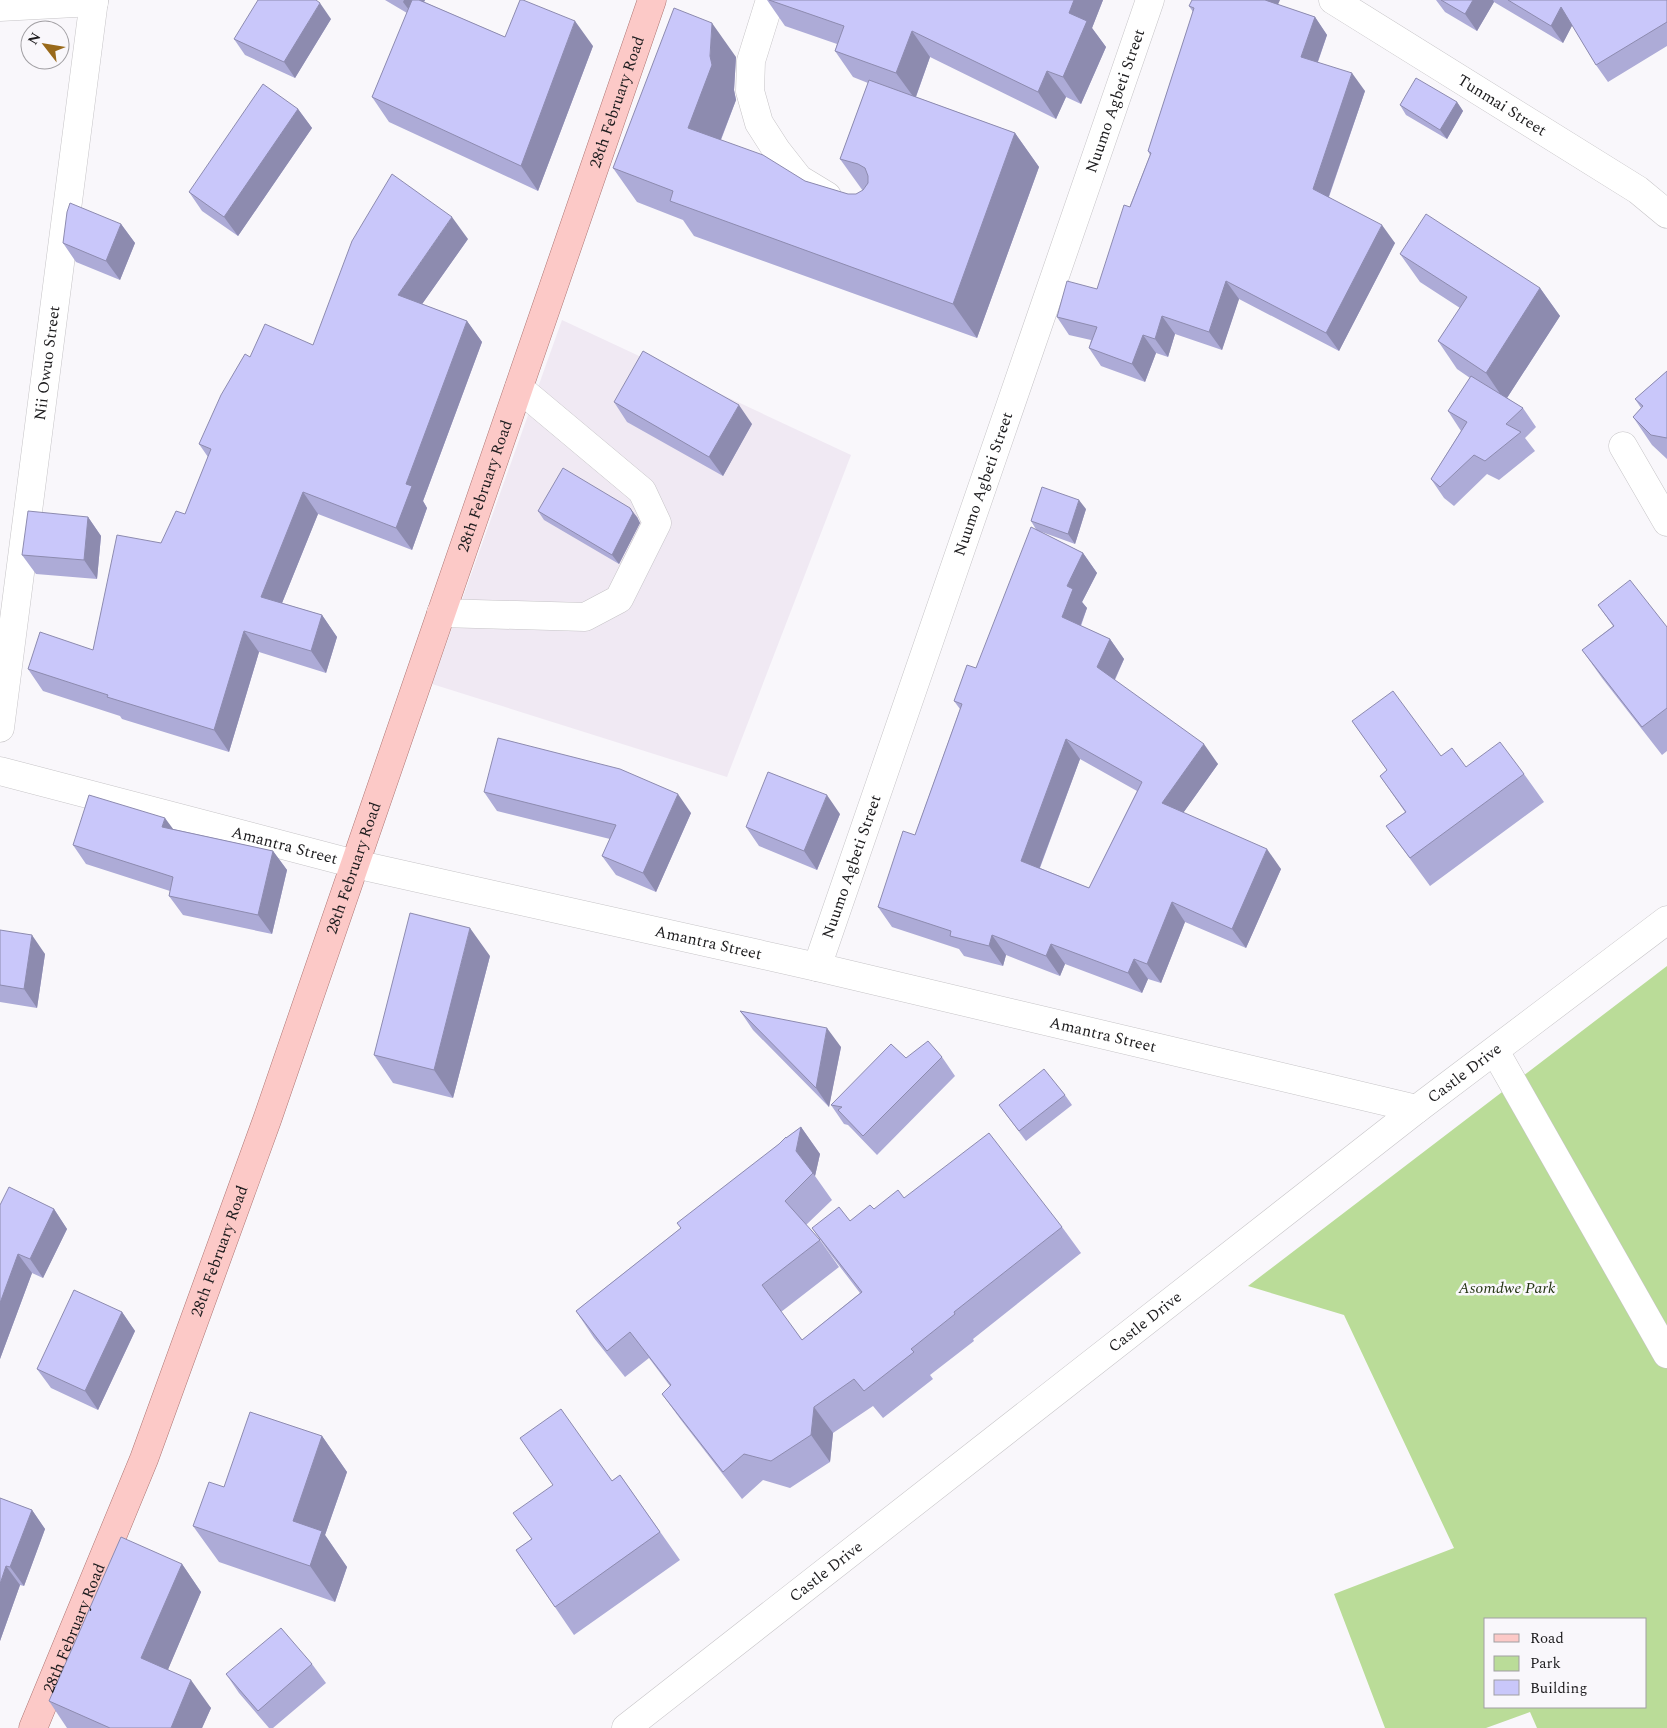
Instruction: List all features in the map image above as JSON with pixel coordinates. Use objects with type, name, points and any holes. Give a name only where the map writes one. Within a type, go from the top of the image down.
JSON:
[{"type":"main road","name":"28th February Road","points":[[33,1728],[144,1459],[267,1120],[652,0]]},
{"type":"street","points":[[770,0],[751,61],[750,90],[760,124],[777,151],[799,179],[834,200],[851,205]]},
{"type":"street","name":"Nuumo Agbeti Street","points":[[817,967],[1150,0]]},
{"type":"street","name":"Tunmai Street","points":[[1333,0],[1638,190],[1667,214]]},
{"type":"street","points":[[0,7],[94,1]]},
{"type":"street","name":"Nii Owuo Street","points":[[0,728],[94,1]]},
{"type":"street","points":[[442,612],[584,617],[619,599],[657,523],[642,491],[518,388]]},
{"type":"street","points":[[1623,446],[1667,522]]},
{"type":"street","name":"Amantra Street","points":[[0,771],[354,864],[817,967],[1417,1109]]},
{"type":"street","name":"Castle Drive","points":[[626,1728],[1417,1109],[1667,920]]},
{"type":"street","points":[[1495,1051],[1667,1354]]},
{"type":"shaded area","points":[[562,320],[851,455],[727,777],[432,684]]},
{"type":"green space","name":"Asomdwe Park","points":[[1667,966],[1667,1728],[1537,1728],[1530,1712],[1486,1728],[1385,1728],[1334,1594],[1454,1548],[1344,1315],[1248,1286]]},
{"type":"building","points":[[258,0],[316,0],[320,3],[284,62],[234,39]]},
{"type":"building","points":[[412,0],[419,0],[505,37],[520,0],[575,21],[521,166],[372,97]]},
{"type":"building","points":[[769,0],[1074,0],[1069,13],[1087,21],[1063,77],[1047,71],[1038,92],[912,31],[896,73],[835,51],[844,26]]},
{"type":"building","points":[[1192,0],[1265,0],[1315,17],[1301,57],[1352,73],[1313,189],[1382,225],[1326,333],[1226,281],[1209,332],[1162,316],[1155,339],[1143,335],[1132,364],[1089,348],[1097,327],[1057,317],[1067,281],[1097,289],[1124,205],[1130,207],[1151,153],[1148,151],[1194,8],[1189,6]]},
{"type":"building","points":[[1441,0],[1473,0],[1465,14]]},
{"type":"building","points":[[1508,0],[1667,0],[1667,22],[1596,65],[1561,7],[1551,26]]},
{"type":"building","points":[[674,8],[712,23],[710,56],[712,65],[688,128],[763,155],[805,181],[848,194],[856,194],[863,190],[868,183],[865,168],[840,159],[869,80],[1015,133],[953,304],[670,201],[673,191],[613,168]]},
{"type":"building","points":[[1416,78],[1457,102],[1440,130],[1400,105]]},
{"type":"building","points":[[263,84],[298,109],[224,217],[189,192]]},
{"type":"building","points":[[392,174],[452,217],[398,295],[467,321],[406,484],[412,486],[396,528],[303,492],[261,597],[322,615],[311,651],[244,631],[214,730],[107,697],[108,695],[28,669],[40,632],[93,650],[117,535],[161,543],[176,511],[185,514],[211,449],[199,444],[221,395],[245,354],[250,357],[265,324],[313,345],[352,241]]},
{"type":"building","points":[[70,203],[121,224],[106,261],[63,243]]},
{"type":"building","points":[[1426,214],[1540,288],[1486,373],[1438,341],[1467,297],[1400,254]]},
{"type":"building","points":[[643,351],[739,405],[709,457],[614,402]]},
{"type":"building","points":[[1667,371],[1667,438],[1651,435],[1633,417],[1643,406],[1635,399]]},
{"type":"building","points":[[1471,376],[1523,408],[1506,424],[1521,432],[1485,461],[1474,455],[1440,487],[1431,479],[1467,422],[1448,411]]},
{"type":"building","points":[[563,468],[630,508],[633,513],[612,555],[538,511]]},
{"type":"building","points":[[1042,487],[1079,500],[1068,534],[1031,521]]},
{"type":"building","points":[[28,511],[88,517],[84,560],[22,555]]},
{"type":"building","points":[[1031,527],[1083,553],[1067,586],[1073,589],[1062,617],[1110,639],[1097,667],[1204,744],[1162,803],[1267,849],[1232,929],[1172,902],[1147,964],[1134,959],[1128,973],[1051,944],[1046,956],[992,935],[989,946],[950,936],[951,931],[878,907],[903,831],[915,835],[962,704],[954,701],[967,665],[976,668]],"holes":[[[1066,739],[1142,782],[1089,888],[1021,861]]]},
{"type":"building","points":[[1630,580],[1667,627],[1667,708],[1642,727],[1582,650],[1614,626],[1598,605]]},
{"type":"building","points":[[1393,691],[1441,756],[1452,748],[1466,767],[1500,742],[1524,774],[1410,858],[1386,826],[1406,812],[1380,776],[1387,770],[1352,721]]},
{"type":"building","points":[[498,738],[620,769],[678,794],[643,873],[602,856],[616,825],[484,792]]},
{"type":"building","points":[[768,772],[827,795],[804,851],[746,827]]},
{"type":"building","points":[[89,795],[165,818],[162,827],[273,851],[258,915],[169,896],[173,877],[73,845]]},
{"type":"building","points":[[410,913],[470,928],[434,1070],[374,1055]]},
{"type":"building","points":[[0,930],[32,935],[24,989],[0,985]]},
{"type":"building","points":[[740,1011],[827,1028],[816,1088]]},
{"type":"building","points":[[928,1041],[942,1057],[863,1136],[838,1110],[842,1107],[831,1105],[891,1044],[906,1058]]},
{"type":"building","points":[[1044,1069],[1065,1095],[1019,1131],[999,1105]]},
{"type":"building","points":[[801,1127],[796,1151],[813,1173],[785,1201],[820,1240],[762,1285],[802,1340],[862,1292],[812,1228],[839,1207],[850,1221],[870,1205],[874,1209],[898,1190],[904,1198],[989,1133],[1062,1227],[954,1312],[955,1314],[911,1349],[914,1352],[864,1391],[854,1379],[814,1407],[811,1435],[771,1461],[744,1454],[723,1472],[662,1394],[671,1385],[630,1332],[607,1351],[576,1311],[681,1228],[677,1223]]},
{"type":"building","points":[[9,1187],[54,1209],[30,1259],[18,1254],[0,1303],[0,1205]]},
{"type":"building","points":[[74,1290],[122,1312],[85,1391],[37,1369]]},
{"type":"building","points":[[561,1409],[612,1481],[620,1475],[660,1532],[555,1607],[516,1550],[532,1539],[513,1513],[553,1485],[520,1438]]},
{"type":"building","points":[[250,1412],[322,1436],[293,1521],[322,1531],[310,1566],[193,1526],[209,1482],[224,1487]]},
{"type":"building","points":[[0,1498],[32,1510],[10,1567],[6,1566],[0,1584]]},
{"type":"building","points":[[121,1537],[182,1564],[141,1658],[191,1680],[171,1728],[110,1728],[49,1701]]},
{"type":"building","points":[[281,1628],[312,1664],[258,1711],[226,1674]]}]
